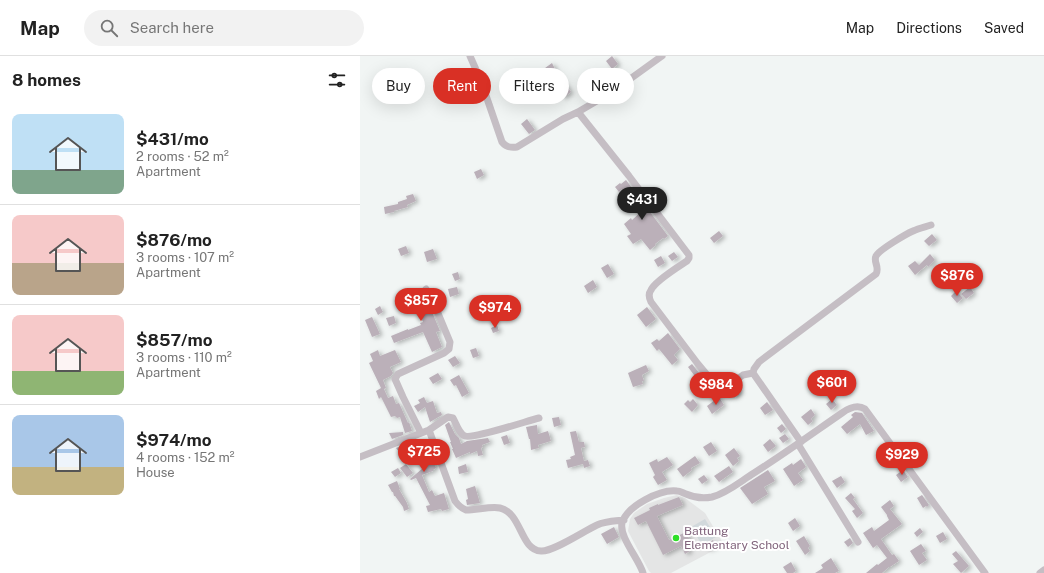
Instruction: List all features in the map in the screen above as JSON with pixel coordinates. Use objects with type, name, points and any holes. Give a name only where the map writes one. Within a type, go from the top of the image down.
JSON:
[{"type":"street","points":[[470,56],[481,81],[502,142],[508,147],[517,147],[612,92],[662,56]]},
{"type":"street","points":[[578,112],[634,182],[689,255],[687,261],[654,285],[650,291],[649,297],[651,302],[698,364],[717,386],[726,387],[743,375],[753,373]]},
{"type":"street","points":[[753,373],[759,362],[876,274],[878,270],[875,257],[881,251],[911,232],[931,225]]},
{"type":"street","points":[[421,433],[402,397],[395,379],[398,374],[444,353],[449,349],[450,342],[426,289]]},
{"type":"street","points":[[753,373],[799,443],[858,542]]},
{"type":"street","points":[[642,573],[641,567],[625,539],[622,530],[622,524],[632,509],[660,493],[679,491],[698,498],[713,496],[726,491],[848,409],[858,406],[862,407],[869,415],[985,573]]},
{"type":"street","points":[[360,457],[429,430],[448,417],[453,418],[464,436],[483,434],[539,418]]},
{"type":"street","points":[[429,430],[455,501],[458,505],[462,509],[466,510],[499,508],[506,510],[514,519],[530,546],[535,550],[546,551],[596,525],[624,520]]},
{"type":"street","points":[[1040,573],[1044,570]]},
{"type":"shaded area","name":"Battung Elementary School","points":[[677,495],[685,498],[705,513],[724,545],[671,573],[651,573],[628,531],[630,519],[634,513],[647,504]]},
{"type":"shaded area","points":[[705,519],[716,537],[702,545],[691,527]]},
{"type":"building","points":[[612,56],[618,64],[611,68],[606,61]]},
{"type":"building","points":[[552,63],[554,68],[545,68]]},
{"type":"building","points":[[527,119],[535,130],[529,134],[521,124]]},
{"type":"building","points":[[481,169],[484,175],[477,179],[474,172]]},
{"type":"building","points":[[626,180],[668,236],[655,244],[656,245],[650,250],[641,239],[633,244],[627,236],[631,234],[624,224],[631,218],[632,220],[642,211],[635,201],[633,202],[622,189],[619,192],[615,187]]},
{"type":"building","points":[[413,194],[416,201],[407,205],[408,207],[385,214],[384,207],[398,204],[398,202],[407,199],[406,196]]},
{"type":"building","points":[[719,231],[723,236],[714,243],[710,238]]},
{"type":"building","points":[[932,234],[937,240],[929,246],[924,241]]},
{"type":"building","points":[[406,246],[409,253],[401,256],[398,249]]},
{"type":"building","points":[[433,249],[437,259],[427,262],[424,252]]},
{"type":"building","points":[[674,252],[678,257],[672,261],[668,256]]},
{"type":"building","points":[[930,254],[935,260],[928,267],[927,265],[915,275],[908,266],[915,261],[919,265]]},
{"type":"building","points":[[661,256],[665,263],[658,267],[654,260]]},
{"type":"building","points":[[608,264],[614,274],[607,278],[601,268]]},
{"type":"building","points":[[458,272],[460,279],[455,281],[452,274]]},
{"type":"building","points":[[936,277],[940,283],[936,286],[932,280]]},
{"type":"building","points":[[593,280],[597,287],[588,293],[584,286]]},
{"type":"building","points":[[457,287],[459,294],[450,297],[448,289]]},
{"type":"building","points":[[970,287],[974,293],[966,299],[961,294]]},
{"type":"building","points":[[421,289],[427,302],[423,304],[428,314],[432,312],[440,331],[436,332],[442,347],[432,352],[423,332],[394,343],[391,336],[421,325],[420,323],[423,322],[416,306],[410,308],[405,294]]},
{"type":"building","points":[[956,291],[963,298],[957,303],[951,296]]},
{"type":"building","points":[[380,306],[383,312],[378,315],[375,309]]},
{"type":"building","points":[[647,307],[656,319],[646,327],[637,315]]},
{"type":"building","points":[[394,316],[396,323],[389,326],[386,318]]},
{"type":"building","points":[[372,317],[380,334],[372,337],[365,320]]},
{"type":"building","points":[[497,325],[499,331],[493,333],[491,328]]},
{"type":"building","points":[[668,333],[680,349],[674,355],[678,360],[672,365],[659,349],[657,351],[651,343],[657,339],[659,341]]},
{"type":"building","points":[[476,348],[479,356],[473,358],[470,350]]},
{"type":"building","points":[[378,350],[380,356],[395,350],[401,362],[390,367],[393,373],[391,376],[383,380],[386,388],[384,389],[388,398],[393,396],[396,404],[399,403],[412,431],[405,433],[400,417],[391,417],[381,397],[379,399],[376,391],[381,388],[369,363],[373,361],[370,354]]},
{"type":"building","points":[[455,356],[460,363],[453,367],[448,360]]},
{"type":"building","points":[[692,364],[707,383],[701,388],[695,381],[697,379],[688,367]]},
{"type":"building","points":[[646,365],[649,371],[642,375],[644,381],[642,381],[643,384],[633,387],[628,373]]},
{"type":"building","points":[[438,373],[442,379],[433,384],[429,378]]},
{"type":"building","points":[[459,375],[469,393],[462,397],[456,385],[454,386],[450,380]]},
{"type":"building","points":[[736,386],[741,392],[734,398],[728,391]]},
{"type":"building","points":[[424,397],[427,403],[433,401],[437,413],[441,412],[442,415],[430,422],[425,407],[418,412],[414,406],[420,403],[418,400]]},
{"type":"building","points":[[719,397],[724,405],[712,414],[707,406]]},
{"type":"building","points":[[693,399],[698,405],[692,412],[684,404],[688,400],[690,402]]},
{"type":"building","points":[[832,399],[837,405],[831,410],[826,404]]},
{"type":"building","points":[[767,402],[773,410],[765,415],[760,408]]},
{"type":"building","points":[[811,409],[815,415],[811,419],[813,421],[808,425],[801,417]]},
{"type":"building","points":[[855,412],[862,413],[874,431],[866,435],[860,424],[847,434],[841,427],[853,417],[851,415]]},
{"type":"building","points":[[559,417],[561,425],[554,427],[552,418]]},
{"type":"building","points":[[449,422],[461,444],[467,441],[488,438],[490,442],[482,445],[483,447],[481,448],[483,455],[478,456],[477,451],[470,454],[470,452],[456,458],[445,425]]},
{"type":"building","points":[[782,424],[786,429],[781,433],[777,428]]},
{"type":"building","points":[[537,425],[538,434],[548,431],[551,441],[538,445],[539,448],[531,450],[530,439],[526,427]]},
{"type":"building","points":[[576,431],[579,442],[584,442],[585,447],[581,448],[584,461],[588,460],[590,466],[584,468],[583,464],[568,468],[566,460],[571,459],[570,457],[575,455],[570,432]]},
{"type":"building","points":[[403,432],[403,435],[392,439],[389,433]]},
{"type":"building","points":[[785,434],[789,439],[783,443],[779,438]]},
{"type":"building","points":[[507,435],[510,443],[504,445],[501,437]]},
{"type":"building","points":[[770,439],[776,446],[768,452],[763,445]]},
{"type":"building","points":[[424,440],[436,468],[433,471],[422,475],[429,492],[432,490],[435,496],[444,493],[449,509],[428,512],[426,506],[430,505],[416,478],[410,479],[423,468],[414,456],[406,461],[396,448],[414,441],[415,444]]},
{"type":"building","points":[[711,442],[717,451],[709,456],[703,447]]},
{"type":"building","points":[[734,448],[740,456],[737,458],[739,461],[733,466],[725,455]]},
{"type":"building","points":[[695,456],[700,463],[691,468],[692,470],[683,477],[677,469]]},
{"type":"building","points":[[667,457],[673,465],[662,472],[667,480],[658,485],[653,477],[655,475],[649,463],[657,459],[658,462]]},
{"type":"building","points":[[801,459],[806,467],[798,473],[803,480],[794,486],[783,469],[792,463],[793,465]]},
{"type":"building","points":[[406,464],[413,473],[407,477],[400,468]]},
{"type":"building","points":[[466,464],[468,472],[459,474],[458,467]]},
{"type":"building","points":[[729,466],[733,472],[719,482],[714,476]]},
{"type":"building","points":[[398,468],[401,473],[395,477],[391,472]]},
{"type":"building","points":[[768,470],[775,481],[764,487],[768,494],[752,504],[740,488]]},
{"type":"building","points":[[903,470],[908,477],[901,482],[896,475]]},
{"type":"building","points":[[704,475],[708,480],[702,484],[698,479]]},
{"type":"building","points":[[841,476],[845,482],[837,488],[832,481]]},
{"type":"building","points":[[397,481],[399,489],[409,509],[404,511],[403,507],[394,496],[388,485]]},
{"type":"building","points":[[475,486],[480,503],[467,505],[466,500],[468,499],[466,489]]},
{"type":"building","points":[[851,493],[855,498],[853,499],[863,513],[857,518],[852,511],[855,509],[845,498]]},
{"type":"building","points":[[922,495],[929,505],[923,508],[917,498]]},
{"type":"building","points":[[679,497],[683,505],[657,516],[669,540],[686,532],[690,541],[686,543],[690,551],[685,554],[681,546],[663,555],[646,521],[638,525],[634,518],[650,510],[649,508]]},
{"type":"building","points":[[890,500],[894,506],[890,509],[902,524],[881,539],[892,555],[894,554],[899,561],[882,573],[866,573],[887,558],[877,545],[873,548],[863,533],[872,527],[874,531],[889,520],[881,507]]},
{"type":"building","points":[[795,518],[800,526],[793,531],[788,523]]},
{"type":"building","points":[[614,527],[619,537],[607,544],[601,534]]},
{"type":"building","points":[[920,528],[923,532],[917,537],[914,533]]},
{"type":"building","points":[[943,532],[947,539],[940,543],[936,536]]},
{"type":"building","points":[[804,536],[810,546],[808,548],[810,551],[805,555],[796,541]]},
{"type":"building","points":[[850,538],[853,543],[848,547],[844,542]]},
{"type":"building","points":[[713,540],[716,546],[708,550],[705,545]]},
{"type":"building","points":[[921,544],[926,551],[922,553],[927,560],[919,565],[910,551]]},
{"type":"building","points":[[956,551],[969,566],[961,573],[953,564],[958,561],[952,554]]},
{"type":"building","points":[[831,558],[839,571],[835,573],[815,573],[823,568],[821,565]]},
{"type":"building","points":[[791,562],[796,571],[793,573],[787,573],[783,567]]},
{"type":"place","name":"Battung Elementary School","points":[[676,538]]}]
